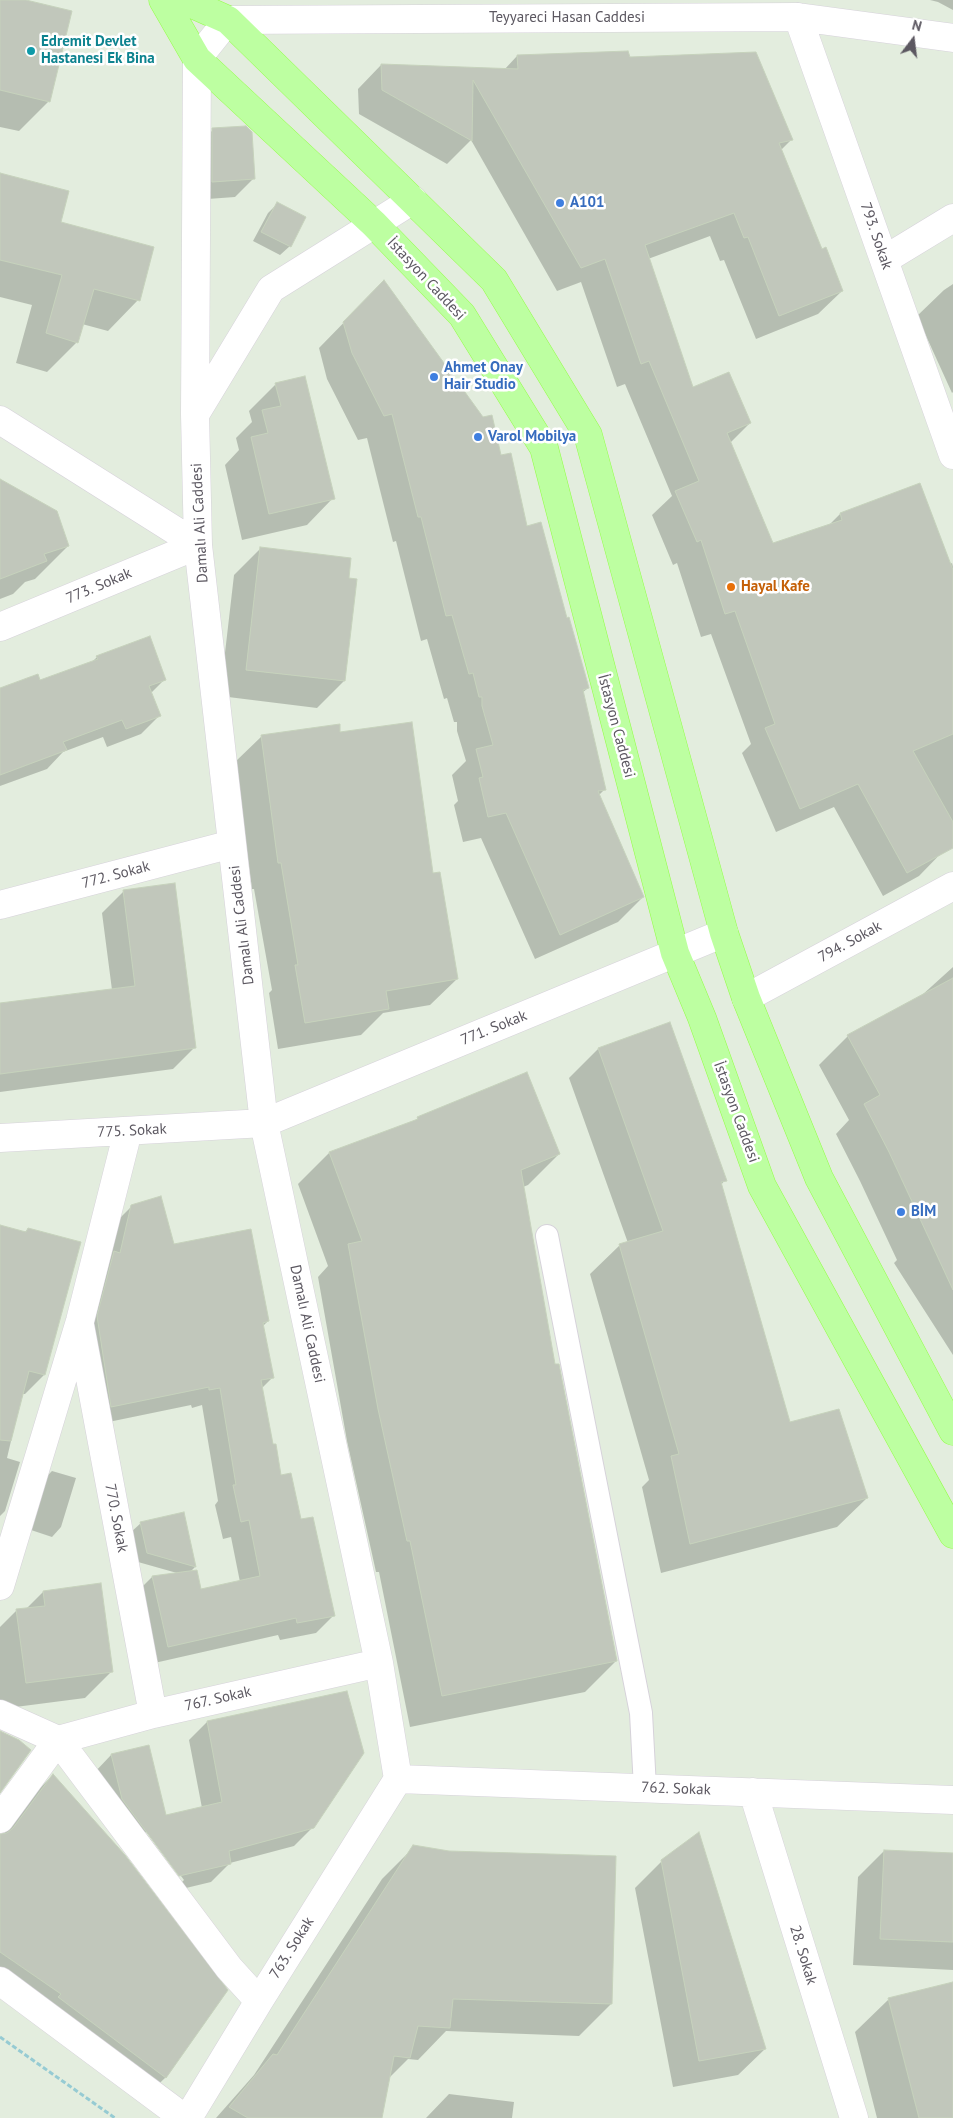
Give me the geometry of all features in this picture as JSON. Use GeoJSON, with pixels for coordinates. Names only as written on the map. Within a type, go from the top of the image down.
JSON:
{"type":"FeatureCollection","features":[{"type":"Feature","properties":{"kind":"main road","name":"İstasyon Caddesi"},"geometry":{"type":"LineString","coordinates":[[163,0],[197,58],[374,224],[462,314],[544,448],[675,953],[702,1018],[762,1186],[953,1534]]}},
{"type":"Feature","properties":{"kind":"main road"},"geometry":{"type":"LineString","coordinates":[[183,0],[228,20],[494,280],[588,435],[724,933],[746,998],[819,1178],[953,1431]]}},
{"type":"Feature","properties":{"kind":"street","name":"Teyyareci Hasan Caddesi"},"geometry":{"type":"LineString","coordinates":[[228,20],[798,17],[953,38]]}},
{"type":"Feature","properties":{"kind":"street","name":"793. Sokak"},"geometry":{"type":"LineString","coordinates":[[798,17],[953,455]]}},
{"type":"Feature","properties":{"kind":"street"},"geometry":{"type":"LineString","coordinates":[[197,58],[228,20]]}},
{"type":"Feature","properties":{"kind":"street","name":"Damalı Ali Caddesi"},"geometry":{"type":"LineString","coordinates":[[197,58],[195,414],[198,544],[264,1123],[379,1663],[398,1779]]}},
{"type":"Feature","properties":{"kind":"street"},"geometry":{"type":"LineString","coordinates":[[195,414],[271,289],[413,200]]}},
{"type":"Feature","properties":{"kind":"street"},"geometry":{"type":"LineString","coordinates":[[884,260],[953,218]]}},
{"type":"Feature","properties":{"kind":"street"},"geometry":{"type":"LineString","coordinates":[[0,420],[198,544]]}},
{"type":"Feature","properties":{"kind":"street","name":"773. Sokak"},"geometry":{"type":"LineString","coordinates":[[0,627],[198,544]]}},
{"type":"Feature","properties":{"kind":"street","name":"772. Sokak"},"geometry":{"type":"LineString","coordinates":[[0,905],[232,844]]}},
{"type":"Feature","properties":{"kind":"street","name":"794. Sokak"},"geometry":{"type":"LineString","coordinates":[[746,998],[953,886]]}},
{"type":"Feature","properties":{"kind":"street","name":"771. Sokak"},"geometry":{"type":"LineString","coordinates":[[264,1123],[724,933]]}},
{"type":"Feature","properties":{"kind":"street","name":"775. Sokak"},"geometry":{"type":"LineString","coordinates":[[0,1138],[264,1123]]}},
{"type":"Feature","properties":{"kind":"street","name":"770. Sokak"},"geometry":{"type":"LineString","coordinates":[[0,1586],[80,1321],[128,1131]]}},
{"type":"Feature","properties":{"kind":"street","name":"770. Sokak"},"geometry":{"type":"LineString","coordinates":[[80,1321],[153,1714]]}},
{"type":"Feature","properties":{"kind":"street","name":"767. Sokak"},"geometry":{"type":"LineString","coordinates":[[58,1740],[153,1714],[379,1663]]}},
{"type":"Feature","properties":{"kind":"street"},"geometry":{"type":"LineString","coordinates":[[0,1714],[58,1740],[229,1968],[259,2001]]}},
{"type":"Feature","properties":{"kind":"street"},"geometry":{"type":"LineString","coordinates":[[0,1819],[58,1740]]}},
{"type":"Feature","properties":{"kind":"street","name":"762. Sokak"},"geometry":{"type":"LineString","coordinates":[[398,1779],[953,1800]]}},
{"type":"Feature","properties":{"kind":"street","name":"763. Sokak"},"geometry":{"type":"LineString","coordinates":[[186,2118],[398,1779]]}},
{"type":"Feature","properties":{"kind":"street","name":"28. Sokak"},"geometry":{"type":"LineString","coordinates":[[753,1792],[854,2118]]}},
{"type":"Feature","properties":{"kind":"street"},"geometry":{"type":"LineString","coordinates":[[0,1981],[186,2118]]}},
{"type":"Feature","properties":{"kind":"lane"},"geometry":{"type":"LineString","coordinates":[[547,1236],[641,1713],[645,1788]]}},
{"type":"Feature","properties":{"kind":"path"},"geometry":{"type":"LineString","coordinates":[[0,2037],[115,2118]]}},
{"type":"Feature","properties":{"kind":"building","name":"Edremit Devlet Hastanesi Ek Bina"},"geometry":{"type":"Polygon","coordinates":[[[0,0],[26,0],[72,11],[50,102],[0,90],[0,0]]]}},
{"type":"Feature","properties":{"kind":"building"},"geometry":{"type":"Polygon","coordinates":[[[628,51],[630,57],[756,52],[793,140],[779,143],[822,249],[826,247],[843,291],[779,316],[748,237],[744,238],[734,213],[645,245],[693,387],[729,372],[751,423],[727,433],[773,543],[842,520],[840,513],[920,483],[953,570],[953,734],[913,751],[953,822],[953,848],[907,873],[858,784],[800,809],[765,728],[775,724],[735,611],[725,614],[701,540],[697,542],[675,491],[699,481],[649,361],[641,364],[605,259],[581,268],[473,80],[472,141],[382,90],[381,64],[518,69],[517,55],[628,51]]]}},
{"type":"Feature","properties":{"kind":"building"},"geometry":{"type":"Polygon","coordinates":[[[246,126],[252,132],[255,179],[212,182],[212,128],[246,126]]]}},
{"type":"Feature","properties":{"kind":"building"},"geometry":{"type":"Polygon","coordinates":[[[0,173],[69,191],[61,222],[154,247],[140,301],[94,289],[78,343],[46,333],[62,275],[0,260],[0,173]]]}},
{"type":"Feature","properties":{"kind":"building"},"geometry":{"type":"Polygon","coordinates":[[[277,202],[306,217],[291,247],[261,232],[277,202]]]}},
{"type":"Feature","properties":{"kind":"building"},"geometry":{"type":"Polygon","coordinates":[[[384,280],[483,417],[492,415],[501,455],[511,453],[527,526],[541,522],[567,618],[569,617],[589,688],[583,690],[606,790],[598,791],[644,897],[560,935],[506,813],[488,817],[479,778],[483,777],[476,749],[493,745],[482,706],[482,697],[479,697],[473,673],[469,674],[452,615],[446,616],[392,414],[384,416],[352,353],[343,322],[384,280]]]}},
{"type":"Feature","properties":{"kind":"building"},"geometry":{"type":"Polygon","coordinates":[[[305,376],[335,499],[269,514],[251,437],[268,433],[262,410],[281,406],[275,383],[305,376]]]}},
{"type":"Feature","properties":{"kind":"building"},"geometry":{"type":"Polygon","coordinates":[[[0,479],[57,511],[69,546],[44,554],[47,561],[0,579],[0,479]]]}},
{"type":"Feature","properties":{"kind":"building"},"geometry":{"type":"Polygon","coordinates":[[[260,547],[351,558],[349,578],[357,579],[345,681],[246,670],[260,547]]]}},
{"type":"Feature","properties":{"kind":"building"},"geometry":{"type":"Polygon","coordinates":[[[150,636],[166,680],[149,686],[161,716],[126,729],[122,720],[63,742],[67,750],[0,775],[0,688],[38,674],[40,680],[98,659],[96,656],[150,636]]]}},
{"type":"Feature","properties":{"kind":"building"},"geometry":{"type":"Polygon","coordinates":[[[412,722],[433,873],[440,872],[458,979],[386,991],[389,1009],[305,1023],[295,965],[298,965],[281,863],[278,863],[261,735],[340,724],[340,732],[412,722]]]}},
{"type":"Feature","properties":{"kind":"building"},"geometry":{"type":"Polygon","coordinates":[[[175,883],[196,1048],[0,1074],[0,1003],[135,986],[123,890],[175,883]]]}},
{"type":"Feature","properties":{"kind":"building"},"geometry":{"type":"Polygon","coordinates":[[[953,978],[953,1290],[889,1152],[864,1104],[880,1095],[847,1035],[953,978]]]}},
{"type":"Feature","properties":{"kind":"building"},"geometry":{"type":"Polygon","coordinates":[[[670,1022],[727,1181],[721,1182],[790,1422],[839,1409],[868,1498],[690,1544],[671,1456],[679,1454],[619,1244],[663,1231],[598,1048],[670,1022]]]}},
{"type":"Feature","properties":{"kind":"building"},"geometry":{"type":"Polygon","coordinates":[[[527,1072],[560,1154],[521,1170],[555,1364],[559,1364],[617,1661],[442,1696],[410,1541],[407,1541],[378,1409],[348,1244],[362,1241],[329,1152],[418,1119],[417,1117],[527,1072]]]}},
{"type":"Feature","properties":{"kind":"building"},"geometry":{"type":"Polygon","coordinates":[[[161,1196],[174,1244],[251,1229],[269,1321],[263,1323],[274,1378],[261,1380],[273,1444],[276,1444],[281,1475],[291,1473],[301,1519],[313,1517],[335,1616],[297,1623],[296,1618],[168,1647],[152,1576],[197,1570],[201,1589],[260,1576],[249,1520],[241,1522],[233,1485],[236,1485],[220,1388],[209,1390],[209,1387],[111,1407],[97,1316],[114,1251],[120,1253],[131,1205],[161,1196]]]}},
{"type":"Feature","properties":{"kind":"building"},"geometry":{"type":"Polygon","coordinates":[[[0,1225],[26,1232],[28,1228],[81,1242],[45,1375],[29,1371],[11,1441],[0,1440],[0,1225]]]}},
{"type":"Feature","properties":{"kind":"building"},"geometry":{"type":"Polygon","coordinates":[[[184,1512],[196,1567],[147,1553],[140,1522],[184,1512]]]}},
{"type":"Feature","properties":{"kind":"building"},"geometry":{"type":"Polygon","coordinates":[[[101,1583],[113,1672],[26,1683],[16,1609],[45,1606],[43,1591],[101,1583]]]}},
{"type":"Feature","properties":{"kind":"building"},"geometry":{"type":"Polygon","coordinates":[[[347,1691],[364,1753],[314,1828],[229,1851],[231,1864],[179,1876],[122,1799],[111,1754],[149,1745],[166,1815],[222,1802],[207,1721],[347,1691]]]}},
{"type":"Feature","properties":{"kind":"building"},"geometry":{"type":"Polygon","coordinates":[[[0,1731],[19,1740],[31,1750],[0,1793],[0,1731]]]}},
{"type":"Feature","properties":{"kind":"building"},"geometry":{"type":"Polygon","coordinates":[[[53,1774],[125,1855],[228,1990],[166,2078],[58,1997],[61,1994],[0,1952],[0,1834],[7,1833],[13,1828],[53,1774]]]}},
{"type":"Feature","properties":{"kind":"building"},"geometry":{"type":"Polygon","coordinates":[[[699,1832],[766,2049],[699,2061],[661,1860],[699,1832]]]}},
{"type":"Feature","properties":{"kind":"building"},"geometry":{"type":"Polygon","coordinates":[[[413,1845],[449,1851],[616,1856],[612,2004],[453,1999],[450,2028],[418,2026],[410,2058],[394,2056],[382,2118],[248,2118],[229,2107],[273,2054],[277,2055],[413,1845]]]}},
{"type":"Feature","properties":{"kind":"building"},"geometry":{"type":"Polygon","coordinates":[[[884,1850],[953,1853],[953,1942],[880,1939],[884,1850]]]}},
{"type":"Feature","properties":{"kind":"building"},"geometry":{"type":"Polygon","coordinates":[[[953,1982],[953,2118],[919,2118],[888,1998],[953,1982]]]}},
{"type":"Feature","properties":{"kind":"place","name":"Edremit Devlet Hastanesi Ek Bina"},"geometry":{"type":"Point","coordinates":[31,51]}},
{"type":"Feature","properties":{"kind":"place","name":"A101"},"geometry":{"type":"Point","coordinates":[560,203]}},
{"type":"Feature","properties":{"kind":"place","name":"Ahmet Onay Hair Studio"},"geometry":{"type":"Point","coordinates":[434,377]}},
{"type":"Feature","properties":{"kind":"place","name":"Varol Mobilya"},"geometry":{"type":"Point","coordinates":[478,437]}},
{"type":"Feature","properties":{"kind":"place","name":"Hayal Kafe"},"geometry":{"type":"Point","coordinates":[731,587]}},
{"type":"Feature","properties":{"kind":"place","name":"BİM"},"geometry":{"type":"Point","coordinates":[901,1212]}}]}
